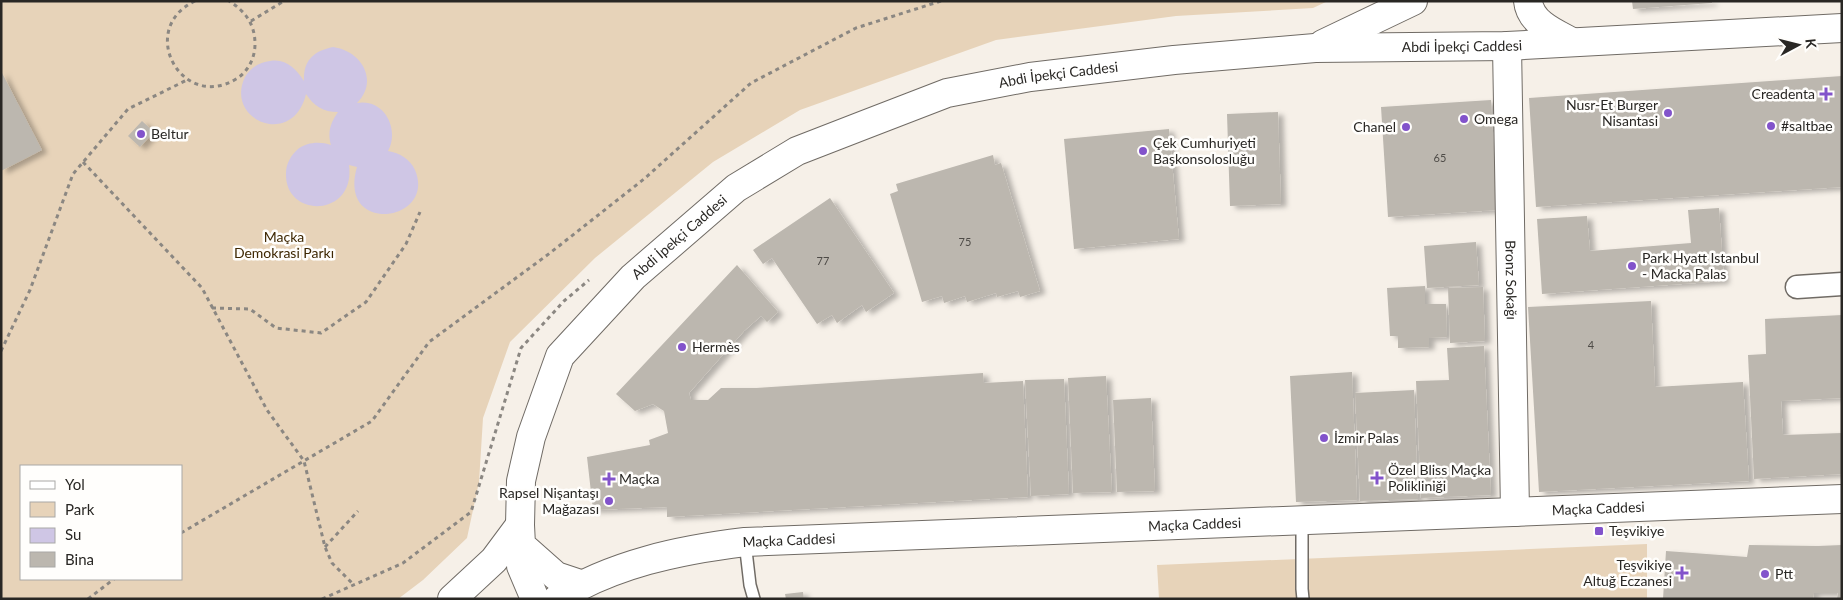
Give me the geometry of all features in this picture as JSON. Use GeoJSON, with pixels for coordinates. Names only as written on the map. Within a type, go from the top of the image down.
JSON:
{"type":"FeatureCollection","features":[{"type":"Feature","properties":{"kind":"street"},"geometry":{"type":"LineString","coordinates":[[1315,48],[1413,1]]}},
{"type":"Feature","properties":{"kind":"street"},"geometry":{"type":"LineString","coordinates":[[1528,1],[1529,8],[1541,25],[1572,42]]}},
{"type":"Feature","properties":{"kind":"street","name":"Abdi İpekçi Caddesi"},"geometry":{"type":"LineString","coordinates":[[535,599],[521,566],[521,481],[531,437],[560,356],[633,278],[703,215],[736,188],[797,151],[947,93],[1030,77],[1174,60],[1315,48],[1507,46],[1842,28]]}},
{"type":"Feature","properties":{"kind":"street","name":"Bronz Sokağı"},"geometry":{"type":"LineString","coordinates":[[1507,46],[1515,512]]}},
{"type":"Feature","properties":{"kind":"street"},"geometry":{"type":"LineString","coordinates":[[1797,287],[1842,284]]}},
{"type":"Feature","properties":{"kind":"street","name":"Maçka Caddesi"},"geometry":{"type":"LineString","coordinates":[[557,599],[580,584],[623,568],[667,555],[745,542],[1842,499]]}},
{"type":"Feature","properties":{"kind":"street"},"geometry":{"type":"LineString","coordinates":[[452,599],[520,535],[556,576],[580,584]]}},
{"type":"Feature","properties":{"kind":"lane"},"geometry":{"type":"LineString","coordinates":[[1302,520],[1302,589],[1304,599]]}},
{"type":"Feature","properties":{"kind":"lane"},"geometry":{"type":"LineString","coordinates":[[745,542],[750,585],[754,599]]}},
{"type":"Feature","properties":{"kind":"path"},"geometry":{"type":"LineString","coordinates":[[195,1],[185,6],[176,16],[169,29],[167,43],[169,57],[176,70],[187,80],[200,86],[215,87],[229,83],[241,76],[250,64],[255,50],[255,35],[250,21],[241,9],[229,1]]}},
{"type":"Feature","properties":{"kind":"path"},"geometry":{"type":"LineString","coordinates":[[250,21],[284,1]]}},
{"type":"Feature","properties":{"kind":"path"},"geometry":{"type":"LineString","coordinates":[[182,532],[372,421],[429,342],[550,252],[644,178],[751,83],[856,28],[941,1]]}},
{"type":"Feature","properties":{"kind":"path"},"geometry":{"type":"LineString","coordinates":[[1,351],[30,290],[73,174],[128,109],[187,80]]}},
{"type":"Feature","properties":{"kind":"path"},"geometry":{"type":"LineString","coordinates":[[83,162],[202,288],[267,410],[304,461],[326,547],[332,563],[354,585]]}},
{"type":"Feature","properties":{"kind":"path"},"geometry":{"type":"LineString","coordinates":[[212,308],[250,309],[276,328],[321,333],[366,302],[406,244],[420,212]]}},
{"type":"Feature","properties":{"kind":"path"},"geometry":{"type":"LineString","coordinates":[[326,547],[358,511]]}},
{"type":"Feature","properties":{"kind":"path"},"geometry":{"type":"LineString","coordinates":[[88,599],[113,580]]}},
{"type":"Feature","properties":{"kind":"green space","name":"Maçka Demokrasi Parkı"},"geometry":{"type":"Polygon","coordinates":[[[1,1],[1328,1],[1313,8],[1176,16],[996,40],[800,110],[713,162],[595,258],[510,342],[483,418],[479,482],[467,538],[423,580],[398,599],[1,599],[1,1]]]}},
{"type":"Feature","properties":{"kind":"green space"},"geometry":{"type":"Polygon","coordinates":[[[1647,544],[1647,599],[1159,599],[1157,565],[1647,544]]]}},
{"type":"Feature","properties":{"kind":"water"},"geometry":{"type":"Polygon","coordinates":[[[333,47],[352,54],[364,68],[367,86],[357,103],[375,105],[382,110],[391,125],[392,134],[388,151],[404,157],[415,170],[418,188],[412,201],[401,210],[387,214],[372,212],[361,204],[355,189],[357,167],[349,165],[348,182],[342,195],[332,203],[319,206],[307,205],[296,199],[288,188],[286,173],[289,160],[298,149],[305,145],[318,143],[331,145],[330,127],[338,112],[319,108],[306,94],[299,111],[288,121],[275,124],[263,122],[252,116],[244,106],[241,92],[245,77],[259,64],[281,61],[290,65],[304,81],[305,67],[311,58],[320,51],[333,47]]]}},
{"type":"Feature","properties":{"kind":"building"},"geometry":{"type":"Polygon","coordinates":[[[1632,1],[1712,1],[1712,3],[1633,9],[1632,1]]]}},
{"type":"Feature","properties":{"kind":"building"},"geometry":{"type":"Polygon","coordinates":[[[1,71],[42,150],[1,171],[1,71]]]}},
{"type":"Feature","properties":{"kind":"building"},"geometry":{"type":"Polygon","coordinates":[[[1842,76],[1842,187],[1536,207],[1529,98],[1842,76]]]}},
{"type":"Feature","properties":{"kind":"building"},"geometry":{"type":"Polygon","coordinates":[[[1491,100],[1498,210],[1388,217],[1381,107],[1491,100]]]}},
{"type":"Feature","properties":{"kind":"building"},"geometry":{"type":"Polygon","coordinates":[[[1278,112],[1281,204],[1230,206],[1227,114],[1278,112]]]}},
{"type":"Feature","properties":{"kind":"building","name":"Beltur"},"geometry":{"type":"Polygon","coordinates":[[[142,121],[154,132],[140,147],[128,136],[142,121]]]}},
{"type":"Feature","properties":{"kind":"building"},"geometry":{"type":"Polygon","coordinates":[[[1169,129],[1179,239],[1074,249],[1064,139],[1169,129]]]}},
{"type":"Feature","properties":{"kind":"building"},"geometry":{"type":"Polygon","coordinates":[[[993,155],[995,165],[1001,163],[1040,291],[1020,297],[1018,291],[997,297],[996,293],[967,302],[965,296],[944,303],[942,296],[922,302],[890,194],[898,191],[896,184],[993,155]]]}},
{"type":"Feature","properties":{"kind":"building"},"geometry":{"type":"Polygon","coordinates":[[[830,198],[894,293],[866,312],[862,305],[837,323],[832,315],[817,324],[772,258],[763,264],[753,250],[830,198]]]}},
{"type":"Feature","properties":{"kind":"building","name":"Park Hyatt Istanbul - Macka Palas"},"geometry":{"type":"Polygon","coordinates":[[[1719,208],[1724,281],[1542,294],[1537,219],[1587,216],[1590,251],[1691,243],[1688,210],[1719,208]]]}},
{"type":"Feature","properties":{"kind":"building"},"geometry":{"type":"Polygon","coordinates":[[[1476,242],[1479,285],[1427,288],[1424,246],[1476,242]]]}},
{"type":"Feature","properties":{"kind":"building"},"geometry":{"type":"Polygon","coordinates":[[[737,265],[778,312],[767,322],[761,316],[744,331],[689,393],[691,400],[708,400],[721,388],[756,388],[983,373],[984,383],[1023,381],[1028,497],[667,517],[667,507],[593,510],[587,457],[650,445],[649,440],[668,433],[664,411],[653,404],[635,411],[616,394],[737,265]]]}},
{"type":"Feature","properties":{"kind":"building"},"geometry":{"type":"Polygon","coordinates":[[[1425,286],[1425,304],[1446,304],[1447,337],[1429,338],[1429,347],[1398,348],[1398,336],[1390,336],[1387,288],[1425,286]]]}},
{"type":"Feature","properties":{"kind":"building"},"geometry":{"type":"Polygon","coordinates":[[[1483,287],[1485,341],[1450,343],[1448,288],[1483,287]]]}},
{"type":"Feature","properties":{"kind":"building"},"geometry":{"type":"Polygon","coordinates":[[[1651,301],[1655,387],[1743,382],[1749,481],[1539,492],[1528,307],[1651,301]]]}},
{"type":"Feature","properties":{"kind":"building"},"geometry":{"type":"Polygon","coordinates":[[[1842,315],[1842,398],[1781,401],[1783,435],[1842,433],[1842,474],[1754,479],[1748,355],[1766,354],[1765,319],[1842,315]]]}},
{"type":"Feature","properties":{"kind":"building"},"geometry":{"type":"Polygon","coordinates":[[[1484,346],[1491,495],[1421,498],[1416,381],[1449,380],[1447,348],[1484,346]]]}},
{"type":"Feature","properties":{"kind":"building","name":"İzmir Palas"},"geometry":{"type":"Polygon","coordinates":[[[1352,372],[1357,500],[1296,502],[1290,376],[1352,372]]]}},
{"type":"Feature","properties":{"kind":"building"},"geometry":{"type":"Polygon","coordinates":[[[1106,376],[1112,492],[1073,493],[1068,378],[1106,376]]]}},
{"type":"Feature","properties":{"kind":"building"},"geometry":{"type":"Polygon","coordinates":[[[1064,379],[1069,494],[1031,496],[1025,380],[1064,379]]]}},
{"type":"Feature","properties":{"kind":"building"},"geometry":{"type":"Polygon","coordinates":[[[1414,390],[1418,499],[1360,501],[1355,393],[1414,390]]]}},
{"type":"Feature","properties":{"kind":"building"},"geometry":{"type":"Polygon","coordinates":[[[1151,398],[1155,491],[1117,492],[1113,400],[1151,398]]]}},
{"type":"Feature","properties":{"kind":"building"},"geometry":{"type":"Polygon","coordinates":[[[1749,545],[1842,545],[1842,599],[1837,599],[1838,593],[1814,593],[1813,599],[1663,599],[1666,551],[1747,557],[1749,545]]]}},
{"type":"Feature","properties":{"kind":"building"},"geometry":{"type":"Polygon","coordinates":[[[803,592],[804,599],[786,599],[785,594],[803,592]]]}},
{"type":"Feature","properties":{"kind":"place","name":"Creadenta"},"geometry":{"type":"Point","coordinates":[1826,94]}},
{"type":"Feature","properties":{"kind":"place","name":"Nusr-Et Burger Nisantasi"},"geometry":{"type":"Point","coordinates":[1668,113]}},
{"type":"Feature","properties":{"kind":"place","name":"Omega"},"geometry":{"type":"Point","coordinates":[1464,119]}},
{"type":"Feature","properties":{"kind":"place","name":"#saltbae"},"geometry":{"type":"Point","coordinates":[1771,126]}},
{"type":"Feature","properties":{"kind":"place","name":"Chanel"},"geometry":{"type":"Point","coordinates":[1406,127]}},
{"type":"Feature","properties":{"kind":"place","name":"Beltur"},"geometry":{"type":"Point","coordinates":[141,134]}},
{"type":"Feature","properties":{"kind":"place","name":"Çek Cumhuriyeti Başkonsolosluğu"},"geometry":{"type":"Point","coordinates":[1143,151]}},
{"type":"Feature","properties":{"kind":"place","name":"Park Hyatt Istanbul - Macka Palas"},"geometry":{"type":"Point","coordinates":[1632,266]}},
{"type":"Feature","properties":{"kind":"place","name":"Hermès"},"geometry":{"type":"Point","coordinates":[682,347]}},
{"type":"Feature","properties":{"kind":"place","name":"İzmir Palas"},"geometry":{"type":"Point","coordinates":[1324,438]}},
{"type":"Feature","properties":{"kind":"place","name":"Özel Bliss Maçka Polikliniği"},"geometry":{"type":"Point","coordinates":[1377,478]}},
{"type":"Feature","properties":{"kind":"place","name":"Maçka"},"geometry":{"type":"Point","coordinates":[609,479]}},
{"type":"Feature","properties":{"kind":"place","name":"Rapsel Nişantaşı Mağazası"},"geometry":{"type":"Point","coordinates":[609,501]}},
{"type":"Feature","properties":{"kind":"place","name":"Teşvikiye"},"geometry":{"type":"Point","coordinates":[1599,531]}},
{"type":"Feature","properties":{"kind":"place","name":"Teşvikiye Altuğ Eczanesi"},"geometry":{"type":"Point","coordinates":[1682,573]}},
{"type":"Feature","properties":{"kind":"place","name":"Ptt"},"geometry":{"type":"Point","coordinates":[1765,574]}}]}
